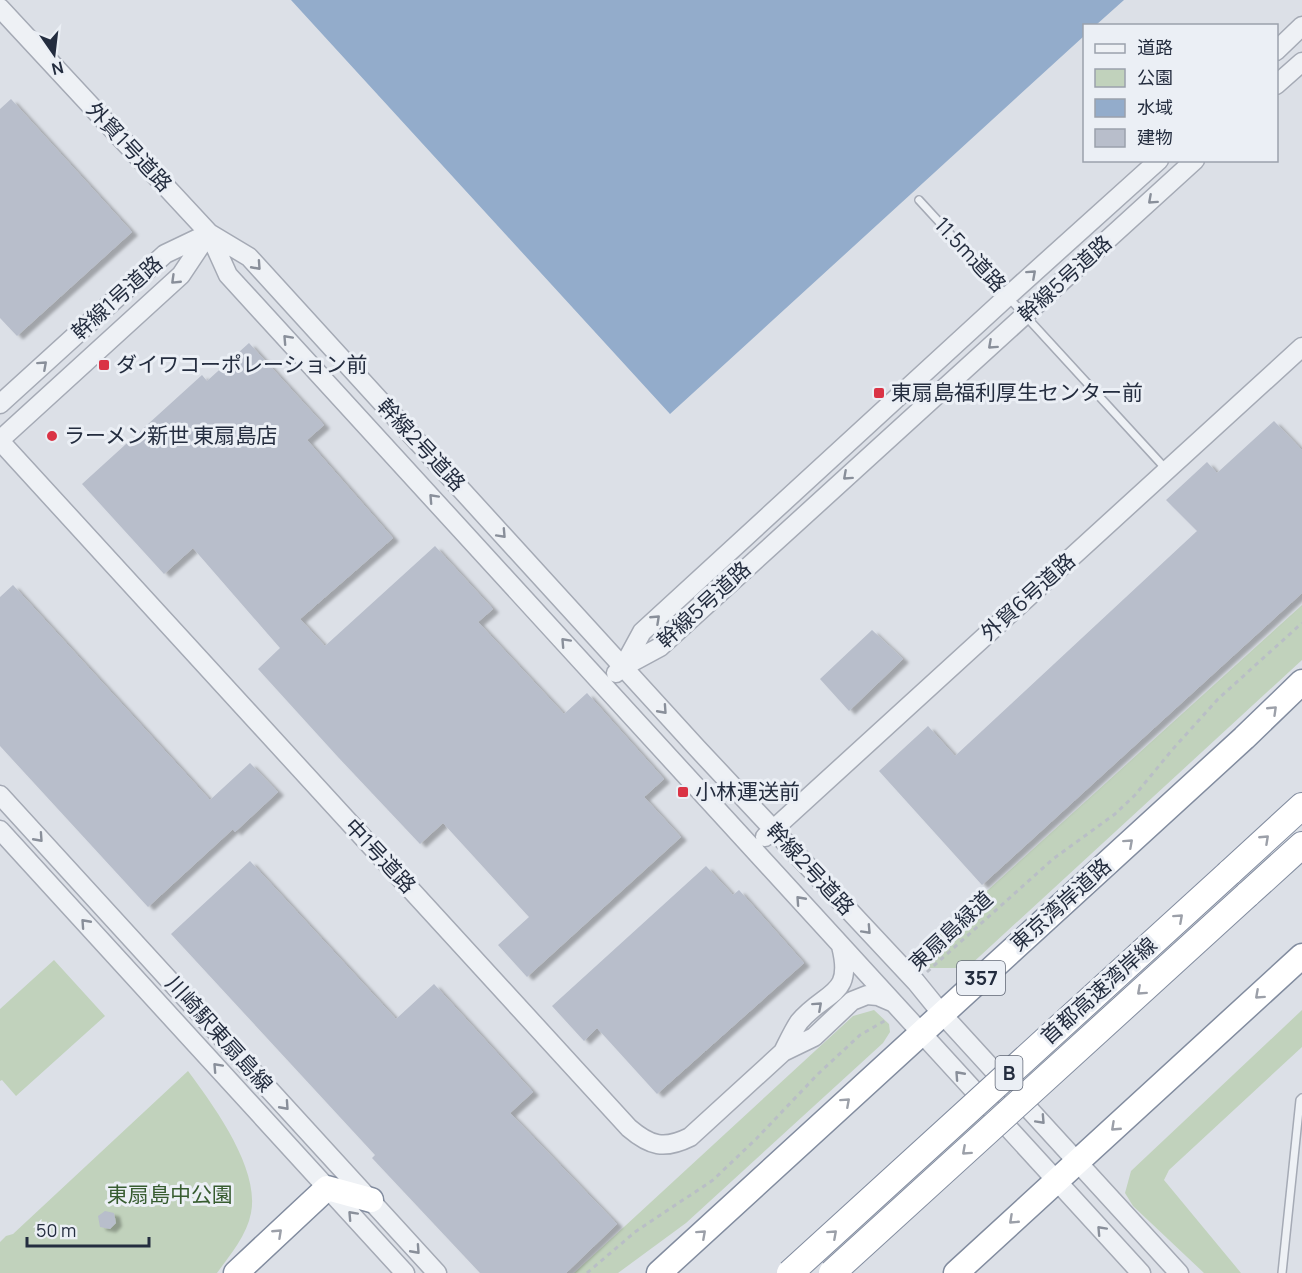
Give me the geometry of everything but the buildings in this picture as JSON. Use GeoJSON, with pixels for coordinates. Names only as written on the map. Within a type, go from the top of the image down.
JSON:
{"type":"FeatureCollection","features":[{"type":"Feature","properties":{"kind":"highway","name":"東京湾岸道路"},"geometry":{"type":"LineString","coordinates":[[659,1273],[1302,682]]}},
{"type":"Feature","properties":{"kind":"highway","name":"首都高速湾岸線"},"geometry":{"type":"LineString","coordinates":[[790,1273],[1302,806]]}},
{"type":"Feature","properties":{"kind":"highway","name":"首都高速湾岸線"},"geometry":{"type":"LineString","coordinates":[[832,1273],[1302,845]]}},
{"type":"Feature","properties":{"kind":"highway"},"geometry":{"type":"LineString","coordinates":[[956,1273],[1302,956]]}},
{"type":"Feature","properties":{"kind":"highway"},"geometry":{"type":"LineString","coordinates":[[236,1273],[327,1188],[371,1200]]}},
{"type":"Feature","properties":{"kind":"street","name":"外貿1号道路"},"geometry":{"type":"LineString","coordinates":[[0,8],[209,233]]}},
{"type":"Feature","properties":{"kind":"street"},"geometry":{"type":"LineString","coordinates":[[1278,49],[1302,26]]}},
{"type":"Feature","properties":{"kind":"street"},"geometry":{"type":"LineString","coordinates":[[1278,83],[1302,62]]}},
{"type":"Feature","properties":{"kind":"street","name":"幹線5号道路"},"geometry":{"type":"LineString","coordinates":[[623,667],[642,632],[1157,162]]}},
{"type":"Feature","properties":{"kind":"street","name":"幹線5号道路"},"geometry":{"type":"LineString","coordinates":[[623,667],[660,647],[1193,162]]}},
{"type":"Feature","properties":{"kind":"street","name":"幹線1号道路"},"geometry":{"type":"LineString","coordinates":[[0,404],[165,254],[209,233]]}},
{"type":"Feature","properties":{"kind":"street","name":"幹線1号道路"},"geometry":{"type":"LineString","coordinates":[[0,441],[181,275],[209,233]]}},
{"type":"Feature","properties":{"kind":"street","name":"幹線2号道路"},"geometry":{"type":"LineString","coordinates":[[209,233],[249,257],[623,667],[916,982],[942,1014],[1179,1273]]}},
{"type":"Feature","properties":{"kind":"street","name":"幹線2号道路"},"geometry":{"type":"LineString","coordinates":[[209,233],[228,274],[1141,1273]]}},
{"type":"Feature","properties":{"kind":"street","name":"外貿6号道路"},"geometry":{"type":"LineString","coordinates":[[753,848],[1302,346]]}},
{"type":"Feature","properties":{"kind":"street","name":"中1号道路"},"geometry":{"type":"LineString","coordinates":[[0,441],[629,1128],[641,1138],[659,1145],[669,1145],[690,1137],[783,1052],[814,1037],[852,1001],[867,995],[878,996],[897,1007]]}},
{"type":"Feature","properties":{"kind":"street"},"geometry":{"type":"LineString","coordinates":[[604,685],[623,667]]}},
{"type":"Feature","properties":{"kind":"street","name":"川崎駅東扇島線"},"geometry":{"type":"LineString","coordinates":[[0,795],[437,1273]]}},
{"type":"Feature","properties":{"kind":"street","name":"川崎駅東扇島線"},"geometry":{"type":"LineString","coordinates":[[0,830],[405,1273]]}},
{"type":"Feature","properties":{"kind":"street","name":"中1号道路"},"geometry":{"type":"LineString","coordinates":[[783,1052],[799,1023],[843,982],[846,967],[840,945]]}},
{"type":"Feature","properties":{"kind":"lane","name":"11.5m道路"},"geometry":{"type":"LineString","coordinates":[[920,200],[1167,470]]}},
{"type":"Feature","properties":{"kind":"lane"},"geometry":{"type":"LineString","coordinates":[[1282,1273],[1302,1098]]}},
{"type":"Feature","properties":{"kind":"path","name":"東扇島緑道"},"geometry":{"type":"LineString","coordinates":[[916,982],[1053,860],[1115,814],[1135,795],[1218,699],[1302,622]]}},
{"type":"Feature","properties":{"kind":"path"},"geometry":{"type":"LineString","coordinates":[[587,1273],[635,1233],[713,1180],[818,1074],[860,1035],[897,1007]]}},
{"type":"Feature","properties":{"kind":"green space"},"geometry":{"type":"Polygon","coordinates":[[[1302,605],[1302,660],[967,968],[921,968],[913,958],[1302,605]]]}},
{"type":"Feature","properties":{"kind":"green space"},"geometry":{"type":"Polygon","coordinates":[[[54,960],[105,1016],[16,1096],[2,1080],[0,1081],[0,1009],[54,960]]]}},
{"type":"Feature","properties":{"kind":"green space"},"geometry":{"type":"Polygon","coordinates":[[[874,1010],[889,1024],[890,1032],[883,1043],[686,1223],[618,1273],[574,1273],[853,1016],[874,1010]]]}},
{"type":"Feature","properties":{"kind":"green space"},"geometry":{"type":"Polygon","coordinates":[[[1302,1010],[1302,1047],[1169,1170],[1164,1180],[1241,1273],[1204,1273],[1133,1206],[1125,1193],[1131,1171],[1302,1010]]]}},
{"type":"Feature","properties":{"kind":"green space","name":"東扇島中公園"},"geometry":{"type":"Polygon","coordinates":[[[188,1071],[210,1101],[242,1157],[252,1195],[251,1213],[246,1229],[217,1273],[0,1273],[0,1242],[6,1236],[13,1234],[188,1071]]]}},
{"type":"Feature","properties":{"kind":"water"},"geometry":{"type":"Polygon","coordinates":[[[291,0],[1124,0],[1097,24],[1083,24],[1083,37],[670,414],[291,0]]]}},
{"type":"Feature","properties":{"kind":"place","name":"ダイワコーポレーション前"},"geometry":{"type":"Point","coordinates":[104,365]}},
{"type":"Feature","properties":{"kind":"place","name":"東扇島福利厚生センター前"},"geometry":{"type":"Point","coordinates":[879,393]}},
{"type":"Feature","properties":{"kind":"place","name":"ラーメン新世 東扇島店"},"geometry":{"type":"Point","coordinates":[52,436]}},
{"type":"Feature","properties":{"kind":"place","name":"小林運送前"},"geometry":{"type":"Point","coordinates":[683,792]}}]}
